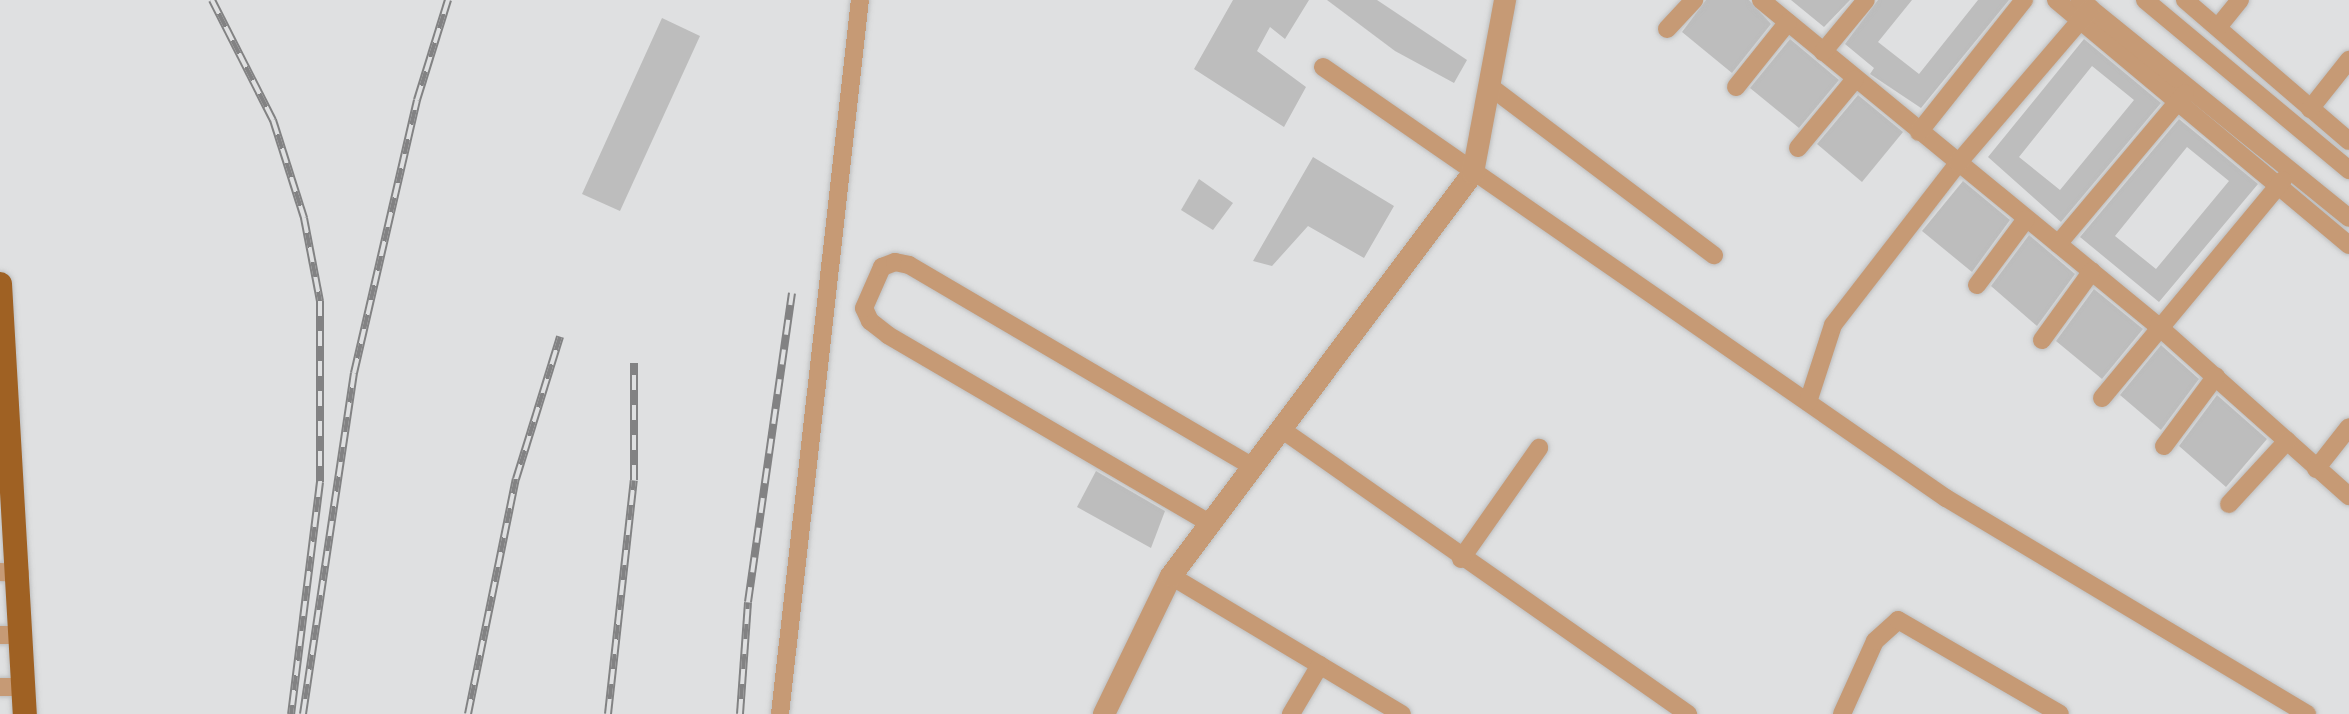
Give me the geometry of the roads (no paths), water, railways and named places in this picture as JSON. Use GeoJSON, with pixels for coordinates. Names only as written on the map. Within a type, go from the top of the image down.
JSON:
{"type":"FeatureCollection","features":[{"type":"Feature","properties":{"kind":"main road"},"geometry":{"type":"LineString","coordinates":[[0,284],[12,635],[11,687],[25,714]]}},
{"type":"Feature","properties":{"kind":"street"},"geometry":{"type":"LineString","coordinates":[[780,714],[860,0]]}},
{"type":"Feature","properties":{"kind":"street"},"geometry":{"type":"LineString","coordinates":[[1104,714],[1171,576],[1473,173],[1505,0]]}},
{"type":"Feature","properties":{"kind":"street"},"geometry":{"type":"LineString","coordinates":[[1667,29],[1694,0]]}},
{"type":"Feature","properties":{"kind":"street"},"geometry":{"type":"LineString","coordinates":[[1761,0],[2158,326],[2349,496]]}},
{"type":"Feature","properties":{"kind":"street"},"geometry":{"type":"LineString","coordinates":[[1823,52],[1866,0]]}},
{"type":"Feature","properties":{"kind":"street"},"geometry":{"type":"LineString","coordinates":[[1919,132],[2024,0]]}},
{"type":"Feature","properties":{"kind":"street"},"geometry":{"type":"LineString","coordinates":[[2056,0],[2084,10],[2184,94],[2278,188],[2349,245]]}},
{"type":"Feature","properties":{"kind":"street"},"geometry":{"type":"LineString","coordinates":[[2145,0],[2349,170]]}},
{"type":"Feature","properties":{"kind":"street"},"geometry":{"type":"LineString","coordinates":[[2185,0],[2349,141]]}},
{"type":"Feature","properties":{"kind":"street"},"geometry":{"type":"LineString","coordinates":[[2218,27],[2240,0]]}},
{"type":"Feature","properties":{"kind":"street"},"geometry":{"type":"LineString","coordinates":[[1808,402],[1833,325],[1958,163],[2084,10]]}},
{"type":"Feature","properties":{"kind":"street"},"geometry":{"type":"LineString","coordinates":[[1736,87],[1788,22]]}},
{"type":"Feature","properties":{"kind":"street"},"geometry":{"type":"LineString","coordinates":[[2310,109],[2349,60]]}},
{"type":"Feature","properties":{"kind":"street"},"geometry":{"type":"LineString","coordinates":[[1323,67],[1946,498],[2307,714]]}},
{"type":"Feature","properties":{"kind":"street"},"geometry":{"type":"LineString","coordinates":[[1798,148],[1855,79]]}},
{"type":"Feature","properties":{"kind":"street"},"geometry":{"type":"LineString","coordinates":[[1488,85],[1714,255]]}},
{"type":"Feature","properties":{"kind":"street"},"geometry":{"type":"LineString","coordinates":[[2184,94],[2292,169],[2349,218]]}},
{"type":"Feature","properties":{"kind":"street"},"geometry":{"type":"LineString","coordinates":[[2058,244],[2184,94]]}},
{"type":"Feature","properties":{"kind":"street"},"geometry":{"type":"LineString","coordinates":[[2102,398],[2158,326],[2292,169]]}},
{"type":"Feature","properties":{"kind":"street"},"geometry":{"type":"LineString","coordinates":[[1977,285],[2026,219]]}},
{"type":"Feature","properties":{"kind":"street"},"geometry":{"type":"LineString","coordinates":[[1211,524],[888,335],[870,321],[864,308],[882,267],[895,262],[909,265],[1253,467]]}},
{"type":"Feature","properties":{"kind":"street"},"geometry":{"type":"LineString","coordinates":[[2042,340],[2092,271]]}},
{"type":"Feature","properties":{"kind":"street"},"geometry":{"type":"LineString","coordinates":[[2164,446],[2216,376]]}},
{"type":"Feature","properties":{"kind":"street"},"geometry":{"type":"LineString","coordinates":[[2316,469],[2349,427]]}},
{"type":"Feature","properties":{"kind":"street"},"geometry":{"type":"LineString","coordinates":[[1281,429],[1461,559],[1688,714]]}},
{"type":"Feature","properties":{"kind":"street"},"geometry":{"type":"LineString","coordinates":[[2229,504],[2287,441]]}},
{"type":"Feature","properties":{"kind":"street"},"geometry":{"type":"LineString","coordinates":[[1461,559],[1539,448]]}},
{"type":"Feature","properties":{"kind":"street"},"geometry":{"type":"LineString","coordinates":[[1171,576],[1402,714]]}},
{"type":"Feature","properties":{"kind":"street"},"geometry":{"type":"LineString","coordinates":[[1842,714],[1875,641],[1898,620],[2060,714]]}},
{"type":"Feature","properties":{"kind":"street"},"geometry":{"type":"LineString","coordinates":[[1291,714],[1320,665]]}},
{"type":"Feature","properties":{"kind":"railway"},"geometry":{"type":"LineString","coordinates":[[212,0],[273,120],[304,218],[320,301],[320,482],[291,714]]}},
{"type":"Feature","properties":{"kind":"railway"},"geometry":{"type":"LineString","coordinates":[[303,714],[354,373],[417,100],[448,0]]}},
{"type":"Feature","properties":{"kind":"railway"},"geometry":{"type":"LineString","coordinates":[[740,714],[748,602],[792,293]]}},
{"type":"Feature","properties":{"kind":"railway"},"geometry":{"type":"LineString","coordinates":[[468,714],[516,479],[560,337]]}},
{"type":"Feature","properties":{"kind":"railway"},"geometry":{"type":"LineString","coordinates":[[608,714],[634,480],[634,363]]}}]}
